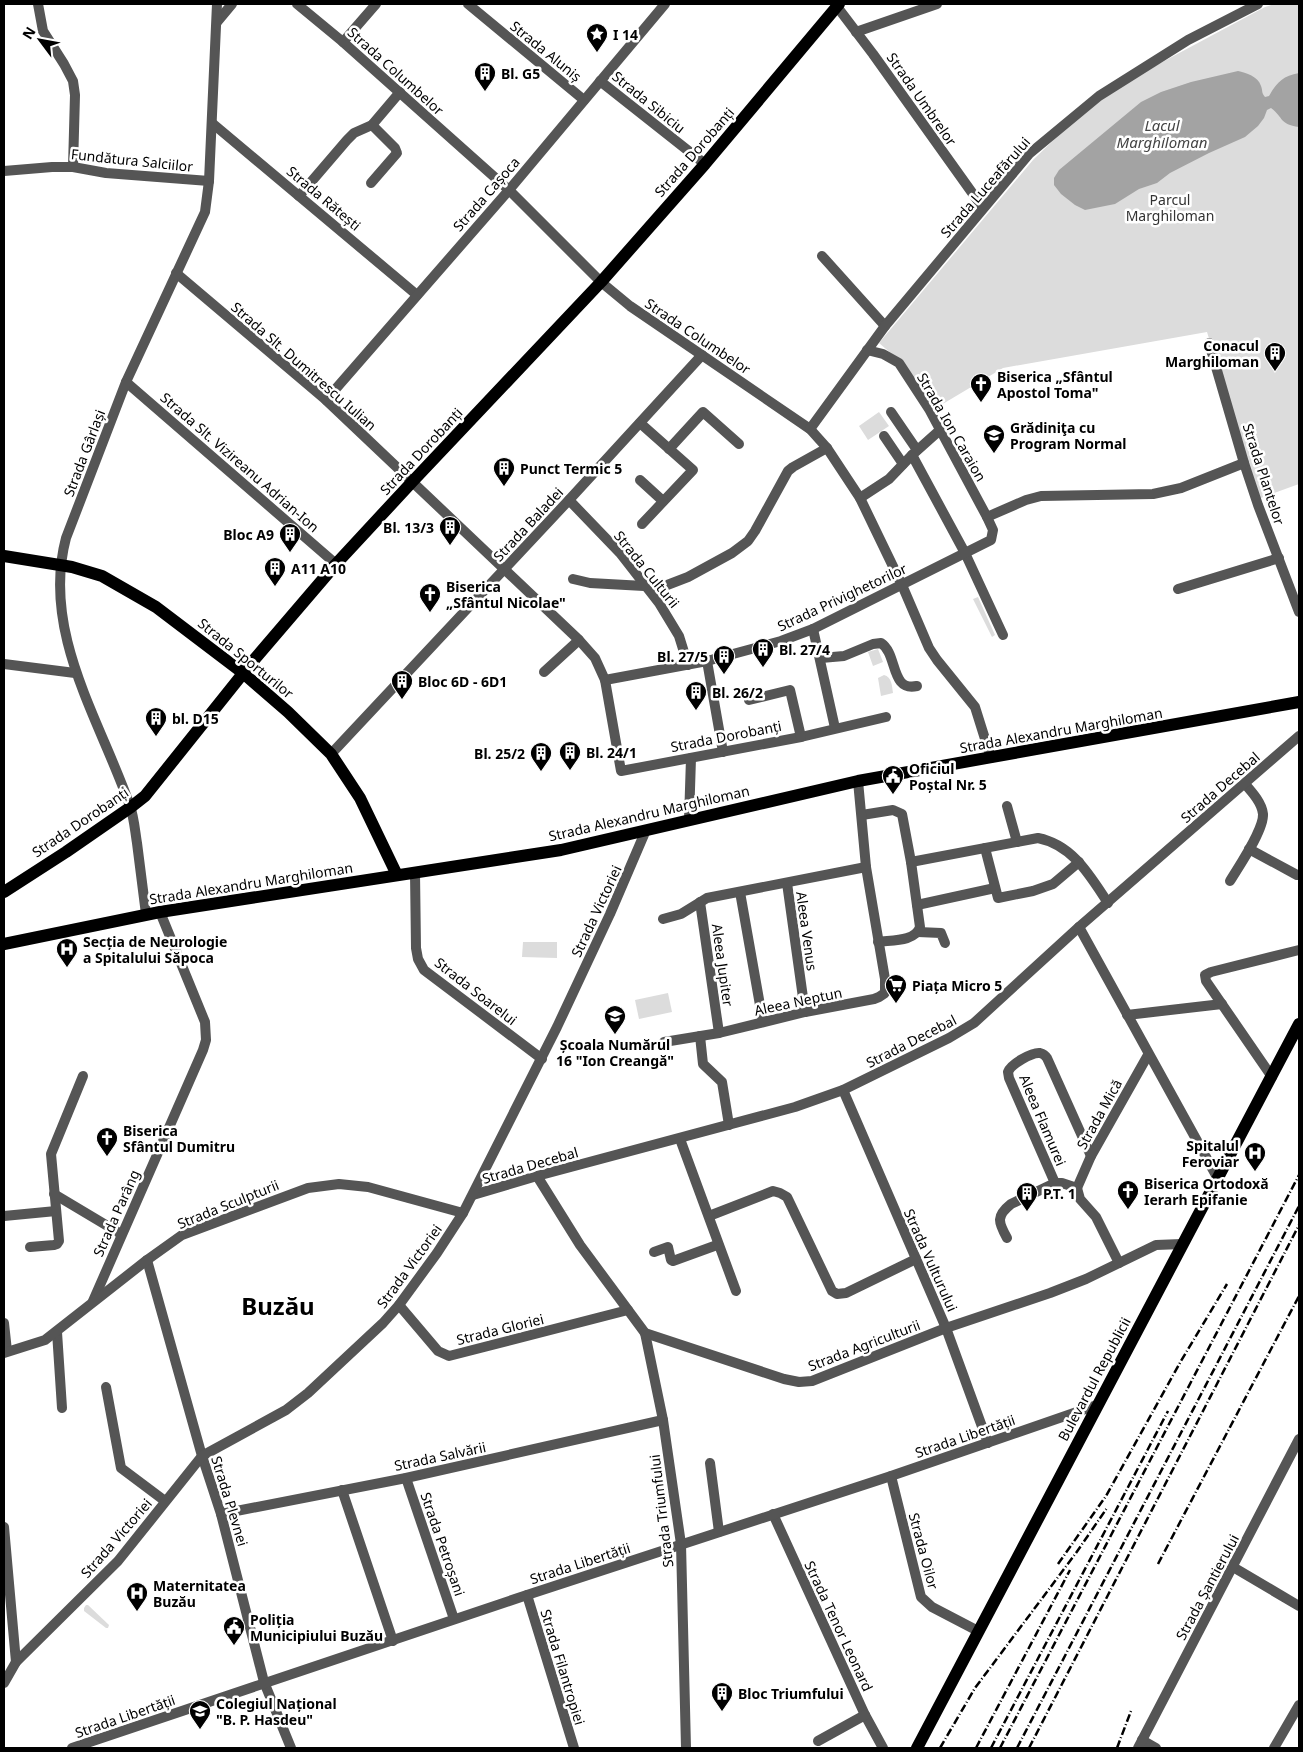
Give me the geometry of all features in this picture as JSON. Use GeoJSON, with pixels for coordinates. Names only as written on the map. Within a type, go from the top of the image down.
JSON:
{"type":"FeatureCollection","features":[{"type":"Feature","properties":{"kind":"main road","name":"Strada Dorobanți"},"geometry":{"type":"LineString","coordinates":[[4,892],[131,807],[150,790],[243,673],[336,564],[601,282],[704,164],[837,4]]}},
{"type":"Feature","properties":{"kind":"main road","name":"Strada Sporturilor"},"geometry":{"type":"LineString","coordinates":[[4,556],[60,565],[102,576],[138,596],[189,631],[243,673],[288,712],[331,754],[360,798],[397,876]]}},
{"type":"Feature","properties":{"kind":"main road","name":"Strada Alexandru Marghiloman"},"geometry":{"type":"LineString","coordinates":[[4,944],[146,914],[561,850],[858,781],[1299,702]]}},
{"type":"Feature","properties":{"kind":"main road","name":"Bulevardul Republicii"},"geometry":{"type":"LineString","coordinates":[[917,1748],[1299,1024]]}},
{"type":"Feature","properties":{"kind":"street"},"geometry":{"type":"LineString","coordinates":[[38,4],[43,31],[73,81],[75,95],[73,167]]}},
{"type":"Feature","properties":{"kind":"street","name":"Strada Gârlași"},"geometry":{"type":"LineString","coordinates":[[146,914],[131,807],[75,673],[62,617],[60,565],[66,538],[126,382],[204,212],[209,182],[217,4]]}},
{"type":"Feature","properties":{"kind":"street"},"geometry":{"type":"LineString","coordinates":[[217,22],[232,4]]}},
{"type":"Feature","properties":{"kind":"street","name":"Strada Columbelor"},"geometry":{"type":"LineString","coordinates":[[298,4],[509,190],[601,282],[630,306],[810,429],[827,448],[860,498],[902,585],[929,648],[976,707],[990,758]]}},
{"type":"Feature","properties":{"kind":"street"},"geometry":{"type":"LineString","coordinates":[[343,42],[376,4]]}},
{"type":"Feature","properties":{"kind":"street","name":"Strada Aluniș"},"geometry":{"type":"LineString","coordinates":[[468,4],[584,100]]}},
{"type":"Feature","properties":{"kind":"street","name":"Strada Umbrelor"},"geometry":{"type":"LineString","coordinates":[[837,4],[983,208]]}},
{"type":"Feature","properties":{"kind":"street"},"geometry":{"type":"LineString","coordinates":[[856,32],[937,4]]}},
{"type":"Feature","properties":{"kind":"street","name":"Strada Luceafărului"},"geometry":{"type":"LineString","coordinates":[[810,429],[885,326],[1028,154],[1099,96],[1188,40],[1258,4]]}},
{"type":"Feature","properties":{"kind":"street","name":"Strada Cașoca"},"geometry":{"type":"LineString","coordinates":[[326,400],[509,190],[600,81],[659,6]]}},
{"type":"Feature","properties":{"kind":"street","name":"Strada Sibiciu"},"geometry":{"type":"LineString","coordinates":[[600,81],[704,164]]}},
{"type":"Feature","properties":{"kind":"street"},"geometry":{"type":"LineString","coordinates":[[299,196],[347,140],[354,133],[372,125],[400,92]]}},
{"type":"Feature","properties":{"kind":"street","name":"Strada Rătești"},"geometry":{"type":"LineString","coordinates":[[212,123],[417,295]]}},
{"type":"Feature","properties":{"kind":"street"},"geometry":{"type":"LineString","coordinates":[[371,183],[397,153],[396,148],[372,125]]}},
{"type":"Feature","properties":{"kind":"street","name":"Fundătura Salciilor"},"geometry":{"type":"LineString","coordinates":[[4,171],[73,167],[106,173],[209,182]]}},
{"type":"Feature","properties":{"kind":"street"},"geometry":{"type":"LineString","coordinates":[[822,256],[885,326]]}},
{"type":"Feature","properties":{"kind":"street","name":"Strada Slt. Dumitrescu Iulian"},"geometry":{"type":"LineString","coordinates":[[176,273],[326,400],[596,658],[605,680],[621,771]]}},
{"type":"Feature","properties":{"kind":"street","name":"Strada Plantelor"},"geometry":{"type":"LineString","coordinates":[[1209,343],[1258,505],[1299,612]]}},
{"type":"Feature","properties":{"kind":"street","name":"Strada Ion Caraion"},"geometry":{"type":"LineString","coordinates":[[867,350],[883,354],[899,364],[929,409],[988,517],[993,530],[993,537]]}},
{"type":"Feature","properties":{"kind":"street","name":"Strada Baladei"},"geometry":{"type":"LineString","coordinates":[[331,754],[702,355]]}},
{"type":"Feature","properties":{"kind":"street","name":"Strada Slt. Vizireanu Adrian-Ion"},"geometry":{"type":"LineString","coordinates":[[126,382],[336,564]]}},
{"type":"Feature","properties":{"kind":"street"},"geometry":{"type":"LineString","coordinates":[[669,449],[703,412],[739,444]]}},
{"type":"Feature","properties":{"kind":"street"},"geometry":{"type":"LineString","coordinates":[[891,412],[914,452],[1003,635]]}},
{"type":"Feature","properties":{"kind":"street"},"geometry":{"type":"LineString","coordinates":[[640,423],[693,470],[642,524]]}},
{"type":"Feature","properties":{"kind":"street"},"geometry":{"type":"LineString","coordinates":[[860,498],[889,479],[914,452],[940,430]]}},
{"type":"Feature","properties":{"kind":"street"},"geometry":{"type":"LineString","coordinates":[[884,436],[903,464]]}},
{"type":"Feature","properties":{"kind":"street"},"geometry":{"type":"LineString","coordinates":[[573,579],[590,583],[662,587],[688,577],[740,548],[748,541],[788,471],[827,448]]}},
{"type":"Feature","properties":{"kind":"street"},"geometry":{"type":"LineString","coordinates":[[988,517],[1026,500],[1041,496],[1154,494],[1181,488],[1244,463]]}},
{"type":"Feature","properties":{"kind":"street"},"geometry":{"type":"LineString","coordinates":[[640,480],[663,502]]}},
{"type":"Feature","properties":{"kind":"street","name":"Strada Culturii"},"geometry":{"type":"LineString","coordinates":[[569,500],[620,553],[668,617],[679,636],[688,665]]}},
{"type":"Feature","properties":{"kind":"street","name":"Strada Privighetorilor"},"geometry":{"type":"LineString","coordinates":[[605,680],[707,661],[781,641],[813,629],[989,542],[993,537]]}},
{"type":"Feature","properties":{"kind":"street"},"geometry":{"type":"LineString","coordinates":[[1178,589],[1279,558]]}},
{"type":"Feature","properties":{"kind":"street"},"geometry":{"type":"LineString","coordinates":[[813,629],[821,658],[835,728]]}},
{"type":"Feature","properties":{"kind":"street"},"geometry":{"type":"LineString","coordinates":[[544,672],[579,640]]}},
{"type":"Feature","properties":{"kind":"street"},"geometry":{"type":"LineString","coordinates":[[821,658],[844,656],[873,644],[881,643],[888,650],[902,684],[908,688],[917,686]]}},
{"type":"Feature","properties":{"kind":"street"},"geometry":{"type":"LineString","coordinates":[[707,661],[722,752]]}},
{"type":"Feature","properties":{"kind":"street"},"geometry":{"type":"LineString","coordinates":[[4,664],[75,673]]}},
{"type":"Feature","properties":{"kind":"street"},"geometry":{"type":"LineString","coordinates":[[749,700],[790,690],[801,737]]}},
{"type":"Feature","properties":{"kind":"street","name":"Strada Dorobanți"},"geometry":{"type":"LineString","coordinates":[[621,771],[801,737],[886,717]]}},
{"type":"Feature","properties":{"kind":"street","name":"Strada Decebal"},"geometry":{"type":"LineString","coordinates":[[472,1195],[795,1107],[843,1090],[963,1030],[1299,736]]}},
{"type":"Feature","properties":{"kind":"street"},"geometry":{"type":"LineString","coordinates":[[689,820],[691,758]]}},
{"type":"Feature","properties":{"kind":"street","name":"Aleea Neptun"},"geometry":{"type":"LineString","coordinates":[[664,1042],[719,1033],[805,1012],[874,999],[885,993],[885,979],[866,867],[858,781]]}},
{"type":"Feature","properties":{"kind":"street"},"geometry":{"type":"LineString","coordinates":[[1230,881],[1250,849],[1262,821],[1263,814],[1258,802],[1246,784]]}},
{"type":"Feature","properties":{"kind":"street"},"geometry":{"type":"LineString","coordinates":[[1007,806],[1017,842]]}},
{"type":"Feature","properties":{"kind":"street"},"geometry":{"type":"LineString","coordinates":[[862,815],[893,810],[902,814],[920,927],[918,932],[909,938],[878,942]]}},
{"type":"Feature","properties":{"kind":"street","name":"Strada Victoriei"},"geometry":{"type":"LineString","coordinates":[[4,1683],[16,1662],[118,1561],[202,1456],[293,1404],[308,1393],[383,1324],[399,1306],[463,1214],[542,1058],[606,923],[646,830]]}},
{"type":"Feature","properties":{"kind":"street"},"geometry":{"type":"LineString","coordinates":[[911,862],[1038,838],[1048,840],[1068,851],[1079,862],[1108,903]]}},
{"type":"Feature","properties":{"kind":"street"},"geometry":{"type":"LineString","coordinates":[[986,848],[998,898],[1032,891],[1053,884],[1079,862]]}},
{"type":"Feature","properties":{"kind":"street"},"geometry":{"type":"LineString","coordinates":[[1250,849],[1297,875]]}},
{"type":"Feature","properties":{"kind":"street"},"geometry":{"type":"LineString","coordinates":[[663,919],[681,914],[706,898],[866,867]]}},
{"type":"Feature","properties":{"kind":"street","name":"Strada Soarelui"},"geometry":{"type":"LineString","coordinates":[[415,873],[416,948],[418,960],[424,970],[542,1058]]}},
{"type":"Feature","properties":{"kind":"street","name":"Aleea Venus"},"geometry":{"type":"LineString","coordinates":[[787,883],[805,1012]]}},
{"type":"Feature","properties":{"kind":"street"},"geometry":{"type":"LineString","coordinates":[[917,905],[995,888]]}},
{"type":"Feature","properties":{"kind":"street"},"geometry":{"type":"LineString","coordinates":[[740,892],[763,1022]]}},
{"type":"Feature","properties":{"kind":"street","name":"Aleea Jupiter"},"geometry":{"type":"LineString","coordinates":[[700,902],[719,1033]]}},
{"type":"Feature","properties":{"kind":"street","name":"Strada Parâng"},"geometry":{"type":"LineString","coordinates":[[92,1302],[206,1040],[205,1022],[160,912]]}},
{"type":"Feature","properties":{"kind":"street"},"geometry":{"type":"LineString","coordinates":[[1079,927],[1217,1177]]}},
{"type":"Feature","properties":{"kind":"street"},"geometry":{"type":"LineString","coordinates":[[918,932],[941,933],[945,943]]}},
{"type":"Feature","properties":{"kind":"street"},"geometry":{"type":"LineString","coordinates":[[1272,1077],[1205,978],[1207,973],[1299,950]]}},
{"type":"Feature","properties":{"kind":"street"},"geometry":{"type":"LineString","coordinates":[[1128,1015],[1222,1004]]}},
{"type":"Feature","properties":{"kind":"street"},"geometry":{"type":"LineString","coordinates":[[700,1036],[703,1064],[722,1082],[729,1125]]}},
{"type":"Feature","properties":{"kind":"street","name":"Aleea Flamurei"},"geometry":{"type":"LineString","coordinates":[[1055,1183],[1009,1078],[1008,1072],[1013,1064],[1035,1054],[1044,1055],[1047,1058],[1091,1156]]}},
{"type":"Feature","properties":{"kind":"street","name":"Strada Mică"},"geometry":{"type":"LineString","coordinates":[[1077,1188],[1091,1156],[1148,1055]]}},
{"type":"Feature","properties":{"kind":"street"},"geometry":{"type":"LineString","coordinates":[[30,1248],[54,1246],[58,1243],[51,1152],[83,1076]]}},
{"type":"Feature","properties":{"kind":"street","name":"Strada Vulturului"},"geometry":{"type":"LineString","coordinates":[[843,1090],[946,1328],[988,1443]]}},
{"type":"Feature","properties":{"kind":"street"},"geometry":{"type":"LineString","coordinates":[[680,1139],[717,1245],[736,1291]]}},
{"type":"Feature","properties":{"kind":"street"},"geometry":{"type":"LineString","coordinates":[[538,1176],[580,1244],[646,1333]]}},
{"type":"Feature","properties":{"kind":"street"},"geometry":{"type":"LineString","coordinates":[[1007,1238],[1000,1226],[999,1220],[1005,1209],[1011,1204],[1055,1183],[1062,1182],[1077,1188],[1080,1199],[1096,1217],[1119,1263]]}},
{"type":"Feature","properties":{"kind":"street","name":"Strada Sculpturii"},"geometry":{"type":"LineString","coordinates":[[5,1352],[45,1340],[92,1302],[182,1235],[308,1188],[340,1184],[368,1187],[463,1214]]}},
{"type":"Feature","properties":{"kind":"street"},"geometry":{"type":"LineString","coordinates":[[708,1216],[773,1191],[787,1197],[832,1292],[837,1294],[846,1293],[916,1259]]}},
{"type":"Feature","properties":{"kind":"street"},"geometry":{"type":"LineString","coordinates":[[54,1194],[121,1234]]}},
{"type":"Feature","properties":{"kind":"street"},"geometry":{"type":"LineString","coordinates":[[4,1216],[56,1212]]}},
{"type":"Feature","properties":{"kind":"street","name":"Strada Agriculturii"},"geometry":{"type":"LineString","coordinates":[[646,1333],[784,1379],[806,1382],[946,1328],[1050,1293],[1156,1245],[1182,1244]]}},
{"type":"Feature","properties":{"kind":"street"},"geometry":{"type":"LineString","coordinates":[[654,1252],[668,1247],[671,1260],[674,1261],[717,1245]]}},
{"type":"Feature","properties":{"kind":"street","name":"Strada Plevnei"},"geometry":{"type":"LineString","coordinates":[[148,1260],[202,1456],[221,1514],[264,1682],[291,1748]]}},
{"type":"Feature","properties":{"kind":"street","name":"Strada Gloriei"},"geometry":{"type":"LineString","coordinates":[[399,1306],[438,1350],[449,1356],[628,1310]]}},
{"type":"Feature","properties":{"kind":"street"},"geometry":{"type":"LineString","coordinates":[[4,1323],[5,1352]]}},
{"type":"Feature","properties":{"kind":"street"},"geometry":{"type":"LineString","coordinates":[[57,1332],[62,1408]]}},
{"type":"Feature","properties":{"kind":"street","name":"Strada Triumfului"},"geometry":{"type":"LineString","coordinates":[[646,1333],[663,1420],[681,1544],[686,1748]]}},
{"type":"Feature","properties":{"kind":"street"},"geometry":{"type":"LineString","coordinates":[[106,1387],[121,1468],[165,1502]]}},
{"type":"Feature","properties":{"kind":"street","name":"Strada Libertății"},"geometry":{"type":"LineString","coordinates":[[72,1748],[264,1682],[891,1476],[1097,1405]]}},
{"type":"Feature","properties":{"kind":"street","name":"Strada Salvării"},"geometry":{"type":"LineString","coordinates":[[221,1514],[406,1478],[663,1420]]}},
{"type":"Feature","properties":{"kind":"street","name":"Strada Șantierului"},"geometry":{"type":"LineString","coordinates":[[1140,1744],[1299,1439]]}},
{"type":"Feature","properties":{"kind":"street"},"geometry":{"type":"LineString","coordinates":[[710,1463],[719,1532]]}},
{"type":"Feature","properties":{"kind":"street","name":"Strada Oilor"},"geometry":{"type":"LineString","coordinates":[[891,1476],[921,1597],[932,1607],[978,1632]]}},
{"type":"Feature","properties":{"kind":"street","name":"Strada Petroșani"},"geometry":{"type":"LineString","coordinates":[[406,1478],[454,1620]]}},
{"type":"Feature","properties":{"kind":"street"},"geometry":{"type":"LineString","coordinates":[[342,1490],[392,1640]]}},
{"type":"Feature","properties":{"kind":"street","name":"Strada Tenor Leonard"},"geometry":{"type":"LineString","coordinates":[[773,1514],[865,1715],[883,1748]]}},
{"type":"Feature","properties":{"kind":"street"},"geometry":{"type":"LineString","coordinates":[[4,1526],[16,1662]]}},
{"type":"Feature","properties":{"kind":"street"},"geometry":{"type":"LineString","coordinates":[[1233,1567],[1299,1606]]}},
{"type":"Feature","properties":{"kind":"street","name":"Strada Filantropiei"},"geometry":{"type":"LineString","coordinates":[[527,1595],[574,1748]]}},
{"type":"Feature","properties":{"kind":"street"},"geometry":{"type":"LineString","coordinates":[[1274,1748],[1299,1706]]}},
{"type":"Feature","properties":{"kind":"street"},"geometry":{"type":"LineString","coordinates":[[818,1742],[865,1715]]}},
{"type":"Feature","properties":{"kind":"street"},"geometry":{"type":"LineString","coordinates":[[1140,1744],[1156,1748]]}},
{"type":"Feature","properties":{"kind":"green space","name":"Parcul Marghiloman"},"geometry":{"type":"Polygon","coordinates":[[[1274,4],[1299,4],[1299,484],[1258,499],[1207,332],[1003,368],[936,408],[923,397],[900,361],[879,343],[1033,160],[1099,96],[1265,7],[1274,4]]]}},
{"type":"Feature","properties":{"kind":"green space"},"geometry":{"type":"Polygon","coordinates":[[[879,412],[889,426],[868,440],[859,426],[879,412]]]}},
{"type":"Feature","properties":{"kind":"green space"},"geometry":{"type":"Polygon","coordinates":[[[978,597],[995,635],[992,637],[973,599],[978,597]]]}},
{"type":"Feature","properties":{"kind":"green space"},"geometry":{"type":"Polygon","coordinates":[[[878,649],[883,662],[873,666],[868,652],[878,649]]]}},
{"type":"Feature","properties":{"kind":"green space"},"geometry":{"type":"Polygon","coordinates":[[[884,675],[890,680],[893,693],[881,696],[878,678],[884,675]]]}},
{"type":"Feature","properties":{"kind":"green space"},"geometry":{"type":"Polygon","coordinates":[[[523,942],[557,942],[557,958],[522,957],[523,942]]]}},
{"type":"Feature","properties":{"kind":"green space"},"geometry":{"type":"Polygon","coordinates":[[[668,993],[672,1012],[639,1019],[635,1000],[668,993]]]}},
{"type":"Feature","properties":{"kind":"green space"},"geometry":{"type":"Polygon","coordinates":[[[86,1605],[109,1625],[108,1628],[84,1611],[86,1605]]]}},
{"type":"Feature","properties":{"kind":"water","name":"Lacul Marghiloman"},"geometry":{"type":"Polygon","coordinates":[[[1238,71],[1257,80],[1265,97],[1269,96],[1281,80],[1299,73],[1299,127],[1285,122],[1271,108],[1267,110],[1258,126],[1245,137],[1170,173],[1157,183],[1139,189],[1115,204],[1085,210],[1061,194],[1054,185],[1054,178],[1059,170],[1141,102],[1161,92],[1191,82],[1238,71]]]}},
{"type":"Feature","properties":{"kind":"railway"},"geometry":{"type":"LineString","coordinates":[[1000,1748],[1299,1175]]}},
{"type":"Feature","properties":{"kind":"railway"},"geometry":{"type":"LineString","coordinates":[[1017,1748],[1299,1206]]}},
{"type":"Feature","properties":{"kind":"railway"},"geometry":{"type":"LineString","coordinates":[[1029,1748],[1299,1225]]}},
{"type":"Feature","properties":{"kind":"railway"},"geometry":{"type":"LineString","coordinates":[[1058,1564],[1106,1496],[1181,1361],[1227,1284]]}},
{"type":"Feature","properties":{"kind":"railway"},"geometry":{"type":"LineString","coordinates":[[1158,1564],[1299,1296]]}},
{"type":"Feature","properties":{"kind":"railway"},"geometry":{"type":"LineString","coordinates":[[991,1748],[1168,1411]]}},
{"type":"Feature","properties":{"kind":"railway"},"geometry":{"type":"LineString","coordinates":[[940,1748],[975,1688],[1076,1553],[1107,1508]]}},
{"type":"Feature","properties":{"kind":"railway"},"geometry":{"type":"LineString","coordinates":[[976,1748],[1070,1570]]}},
{"type":"Feature","properties":{"kind":"railway"},"geometry":{"type":"LineString","coordinates":[[1117,1748],[1131,1711]]}},
{"type":"Feature","properties":{"kind":"place","name":"I 14"},"geometry":{"type":"Point","coordinates":[597,53]}},
{"type":"Feature","properties":{"kind":"place","name":"Bl. G5"},"geometry":{"type":"Point","coordinates":[485,92]}},
{"type":"Feature","properties":{"kind":"place","name":"Conacul Marghiloman"},"geometry":{"type":"Point","coordinates":[1275,372]}},
{"type":"Feature","properties":{"kind":"place","name":"Biserica „Sfântul Apostol Toma\""},"geometry":{"type":"Point","coordinates":[981,403]}},
{"type":"Feature","properties":{"kind":"place","name":"Grădiniţa cu Program Normal"},"geometry":{"type":"Point","coordinates":[994,454]}},
{"type":"Feature","properties":{"kind":"place","name":"Punct Termic 5"},"geometry":{"type":"Point","coordinates":[504,487]}},
{"type":"Feature","properties":{"kind":"place","name":"Bl. 13/3"},"geometry":{"type":"Point","coordinates":[450,546]}},
{"type":"Feature","properties":{"kind":"place","name":"Bloc A9"},"geometry":{"type":"Point","coordinates":[290,553]}},
{"type":"Feature","properties":{"kind":"place","name":"A11 A10"},"geometry":{"type":"Point","coordinates":[275,587]}},
{"type":"Feature","properties":{"kind":"place","name":"Biserica „Sfântul Nicolae\""},"geometry":{"type":"Point","coordinates":[430,613]}},
{"type":"Feature","properties":{"kind":"place","name":"Bl. 27/4"},"geometry":{"type":"Point","coordinates":[763,668]}},
{"type":"Feature","properties":{"kind":"place","name":"Bl. 27/5"},"geometry":{"type":"Point","coordinates":[724,675]}},
{"type":"Feature","properties":{"kind":"place","name":"Bloc 6D - 6D1"},"geometry":{"type":"Point","coordinates":[402,700]}},
{"type":"Feature","properties":{"kind":"place","name":"Bl. 26/2"},"geometry":{"type":"Point","coordinates":[696,711]}},
{"type":"Feature","properties":{"kind":"place","name":"bl. D15"},"geometry":{"type":"Point","coordinates":[156,737]}},
{"type":"Feature","properties":{"kind":"place","name":"Bl. 24/1"},"geometry":{"type":"Point","coordinates":[570,771]}},
{"type":"Feature","properties":{"kind":"place","name":"Bl. 25/2"},"geometry":{"type":"Point","coordinates":[541,772]}},
{"type":"Feature","properties":{"kind":"place","name":"Oficiul Poștal Nr. 5"},"geometry":{"type":"Point","coordinates":[893,795]}},
{"type":"Feature","properties":{"kind":"place","name":"Secția de Neurologie a Spitalului Săpoca"},"geometry":{"type":"Point","coordinates":[67,968]}},
{"type":"Feature","properties":{"kind":"place","name":"Piața Micro 5"},"geometry":{"type":"Point","coordinates":[896,1004]}},
{"type":"Feature","properties":{"kind":"place","name":"Școala Numărul 16 \"Ion Creangă\""},"geometry":{"type":"Point","coordinates":[615,1035]}},
{"type":"Feature","properties":{"kind":"place","name":"Biserica Sfântul Dumitru"},"geometry":{"type":"Point","coordinates":[107,1157]}},
{"type":"Feature","properties":{"kind":"place","name":"Spitalul Feroviar"},"geometry":{"type":"Point","coordinates":[1255,1172]}},
{"type":"Feature","properties":{"kind":"place","name":"Biserica Ortodoxă Ierarh Epifanie"},"geometry":{"type":"Point","coordinates":[1128,1210]}},
{"type":"Feature","properties":{"kind":"place","name":"P.T. 1"},"geometry":{"type":"Point","coordinates":[1027,1212]}},
{"type":"Feature","properties":{"kind":"place","name":"Maternitatea Buzău"},"geometry":{"type":"Point","coordinates":[137,1612]}},
{"type":"Feature","properties":{"kind":"place","name":"Poliția Municipiului Buzău"},"geometry":{"type":"Point","coordinates":[234,1646]}},
{"type":"Feature","properties":{"kind":"place","name":"Bloc Triumfului"},"geometry":{"type":"Point","coordinates":[722,1712]}},
{"type":"Feature","properties":{"kind":"place","name":"Colegiul Național \"B. P. Hasdeu\""},"geometry":{"type":"Point","coordinates":[200,1730]}},
{"type":"Feature","properties":{"kind":"district","name":"Buzău"},"geometry":{"type":"Point","coordinates":[278,1305]}}]}
